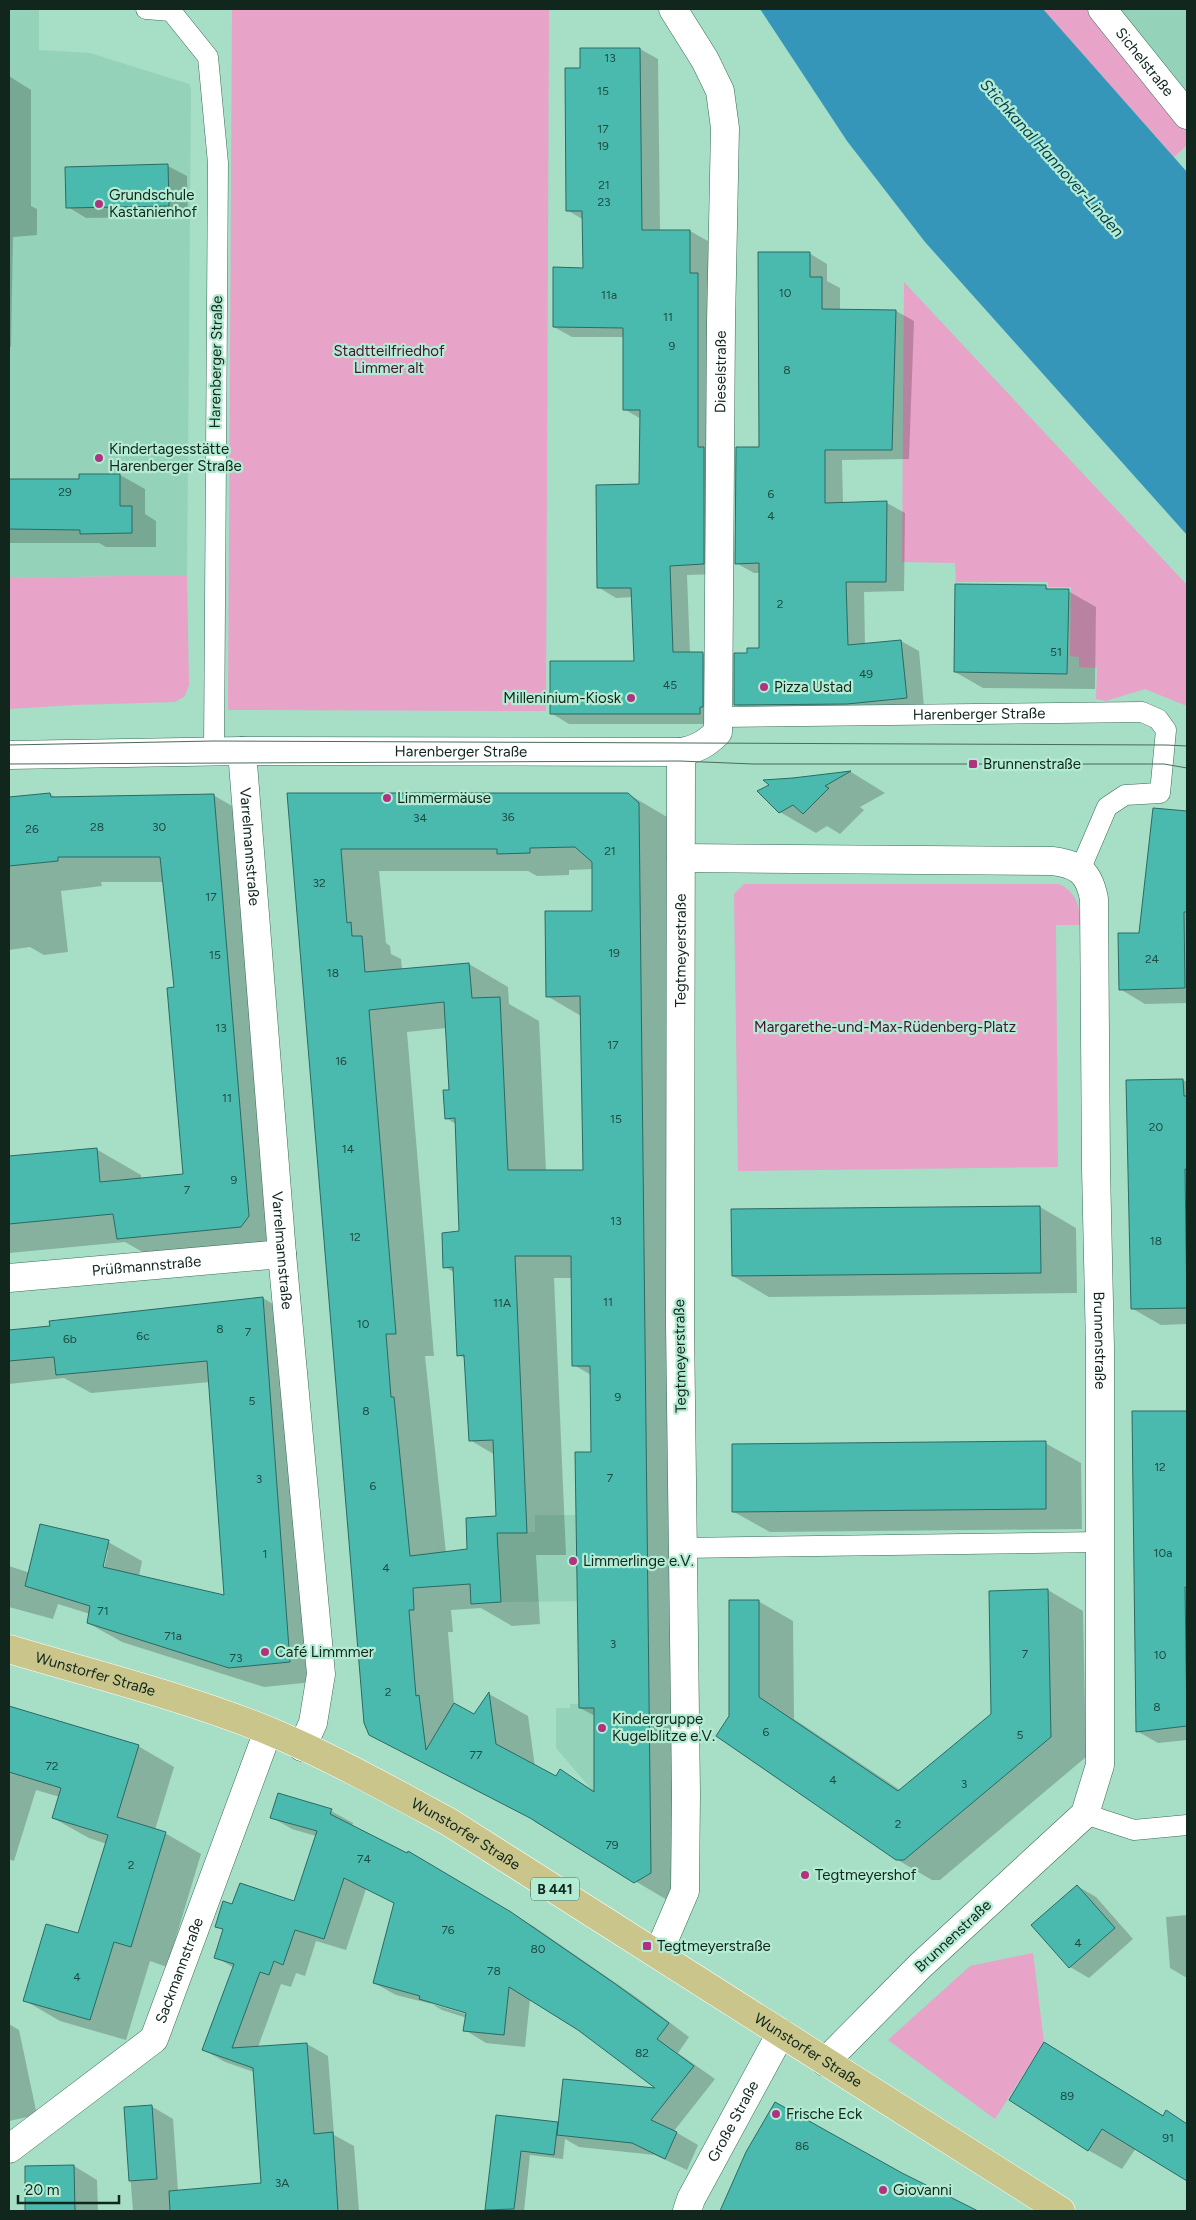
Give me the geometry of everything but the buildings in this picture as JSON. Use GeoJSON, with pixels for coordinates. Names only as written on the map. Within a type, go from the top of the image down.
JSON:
{"type":"FeatureCollection","features":[{"type":"Feature","properties":{"kind":"main road","name":"Wunstorfer Straße"},"geometry":{"type":"LineString","coordinates":[[9,1650],[176,1698],[268,1731],[370,1780],[449,1822],[1059,2211]]}},
{"type":"Feature","properties":{"kind":"street","name":"Dieselstraße"},"geometry":{"type":"LineString","coordinates":[[673,9],[704,60],[720,91],[725,128],[721,323],[720,717],[718,732],[706,744]]}},
{"type":"Feature","properties":{"kind":"street","name":"Sichelstraße"},"geometry":{"type":"LineString","coordinates":[[1102,9],[1187,115]]}},
{"type":"Feature","properties":{"kind":"street","name":"Harenberger Straße"},"geometry":{"type":"LineString","coordinates":[[9,755],[214,751],[681,752],[695,750],[706,744]]}},
{"type":"Feature","properties":{"kind":"street","name":"Varrelmannstraße"},"geometry":{"type":"LineString","coordinates":[[242,751],[282,1254],[321,1674],[313,1723],[302,1747]]}},
{"type":"Feature","properties":{"kind":"street","name":"Tegtmeyerstraße"},"geometry":{"type":"LineString","coordinates":[[658,1954],[685,1891],[686,1794],[679,1172],[681,752]]}},
{"type":"Feature","properties":{"kind":"street"},"geometry":{"type":"LineString","coordinates":[[681,858],[1052,861],[1068,863],[1080,870]]}},
{"type":"Feature","properties":{"kind":"street","name":"Brunnenstraße"},"geometry":{"type":"LineString","coordinates":[[825,2062],[920,1966],[1086,1814],[1100,1765],[1100,1348],[1095,1131],[1094,899],[1091,882],[1080,870]]}},
{"type":"Feature","properties":{"kind":"street","name":"Prüßmannstraße"},"geometry":{"type":"LineString","coordinates":[[9,1278],[282,1254]]}},
{"type":"Feature","properties":{"kind":"street","name":"Sackmannstraße"},"geometry":{"type":"LineString","coordinates":[[9,2149],[154,2039],[268,1731]]}},
{"type":"Feature","properties":{"kind":"street","name":"Große Straße"},"geometry":{"type":"LineString","coordinates":[[687,2211],[691,2199],[782,2033]]}},
{"type":"Feature","properties":{"kind":"lane","name":"Harenberger Straße"},"geometry":{"type":"LineString","coordinates":[[146,9],[171,11],[208,58],[218,163],[214,751]]}},
{"type":"Feature","properties":{"kind":"lane","name":"Harenberger Straße"},"geometry":{"type":"LineString","coordinates":[[720,717],[1142,712],[1158,719],[1166,730],[1160,793],[1125,795],[1107,807],[1080,870]]}},
{"type":"Feature","properties":{"kind":"lane"},"geometry":{"type":"LineString","coordinates":[[683,1548],[1100,1542]]}},
{"type":"Feature","properties":{"kind":"lane"},"geometry":{"type":"LineString","coordinates":[[1086,1814],[1134,1830],[1187,1825]]}},
{"type":"Feature","properties":{"kind":"shaded area","name":"Kindertagesstätte Harenberger Straße"},"geometry":{"type":"Polygon","coordinates":[[[9,9],[39,9],[39,50],[90,53],[189,84],[191,89],[187,575],[9,578],[9,9]]]}},
{"type":"Feature","properties":{"kind":"shaded area"},"geometry":{"type":"Polygon","coordinates":[[[1102,9],[1187,9],[1187,115],[1102,9]]]}},
{"type":"Feature","properties":{"kind":"shaded area","name":"Limmerlinge e.V."},"geometry":{"type":"Polygon","coordinates":[[[535,1515],[601,1515],[588,1601],[501,1602],[497,1533],[535,1532],[535,1515]]]}},
{"type":"Feature","properties":{"kind":"shaded area","name":"Kindergruppe Kugelblitze e.V."},"geometry":{"type":"Polygon","coordinates":[[[570,1704],[648,1704],[649,1791],[592,1790],[556,1748],[556,1708],[570,1708],[570,1704]]]}},
{"type":"Feature","properties":{"kind":"green space","name":"Stadtteilfriedhof Limmer alt"},"geometry":{"type":"Polygon","coordinates":[[[232,9],[549,9],[546,711],[228,710],[232,9]]]}},
{"type":"Feature","properties":{"kind":"green space"},"geometry":{"type":"Polygon","coordinates":[[[1043,9],[1102,9],[1187,115],[1187,145],[1174,157],[1043,9]]]}},
{"type":"Feature","properties":{"kind":"green space"},"geometry":{"type":"Polygon","coordinates":[[[904,282],[1187,585],[1187,706],[1145,689],[1106,701],[1096,699],[1097,668],[1079,667],[1079,657],[1070,656],[1071,587],[1048,587],[1048,582],[956,582],[955,563],[902,562],[904,282]]]}},
{"type":"Feature","properties":{"kind":"green space"},"geometry":{"type":"Polygon","coordinates":[[[187,575],[189,685],[185,696],[175,702],[9,709],[9,578],[187,575]]]}},
{"type":"Feature","properties":{"kind":"green space","name":"Margarethe-und-Max-Rüdenberg-Platz"},"geometry":{"type":"Polygon","coordinates":[[[744,884],[1059,884],[1065,887],[1076,900],[1080,912],[1081,925],[1056,925],[1058,1167],[738,1171],[734,894],[744,884]]]}},
{"type":"Feature","properties":{"kind":"green space"},"geometry":{"type":"Polygon","coordinates":[[[1033,1953],[1044,2042],[995,2119],[888,2040],[970,1966],[1033,1953]]]}},
{"type":"Feature","properties":{"kind":"water","name":"Stichkanal Hannover-Linden"},"geometry":{"type":"Polygon","coordinates":[[[760,9],[1043,9],[1187,172],[1187,535],[925,242],[847,141],[760,9]]]}},
{"type":"Feature","properties":{"kind":"tram line"},"geometry":{"type":"LineString","coordinates":[[9,745],[213,741],[1187,746]]}},
{"type":"Feature","properties":{"kind":"tram line"},"geometry":{"type":"LineString","coordinates":[[9,764],[680,761],[753,764],[1164,764],[1187,768]]}},
{"type":"Feature","properties":{"kind":"place","name":"Grundschule Kastanienhof"},"geometry":{"type":"Point","coordinates":[99,204]}},
{"type":"Feature","properties":{"kind":"place","name":"Kindertagesstätte Harenberger Straße"},"geometry":{"type":"Point","coordinates":[99,458]}},
{"type":"Feature","properties":{"kind":"place","name":"Pizza Ustad"},"geometry":{"type":"Point","coordinates":[764,687]}},
{"type":"Feature","properties":{"kind":"place","name":"Milleninium-Kiosk"},"geometry":{"type":"Point","coordinates":[631,698]}},
{"type":"Feature","properties":{"kind":"place","name":"Brunnenstraße"},"geometry":{"type":"Point","coordinates":[973,764]}},
{"type":"Feature","properties":{"kind":"place","name":"Limmermäuse"},"geometry":{"type":"Point","coordinates":[387,798]}},
{"type":"Feature","properties":{"kind":"place","name":"Limmerlinge e.V."},"geometry":{"type":"Point","coordinates":[573,1561]}},
{"type":"Feature","properties":{"kind":"place","name":"Café Limmmer"},"geometry":{"type":"Point","coordinates":[265,1652]}},
{"type":"Feature","properties":{"kind":"place","name":"Kindergruppe Kugelblitze e.V."},"geometry":{"type":"Point","coordinates":[602,1728]}},
{"type":"Feature","properties":{"kind":"place","name":"Tegtmeyershof"},"geometry":{"type":"Point","coordinates":[805,1875]}},
{"type":"Feature","properties":{"kind":"place","name":"Tegtmeyerstraße"},"geometry":{"type":"Point","coordinates":[647,1946]}},
{"type":"Feature","properties":{"kind":"place","name":"Frische Eck"},"geometry":{"type":"Point","coordinates":[776,2114]}},
{"type":"Feature","properties":{"kind":"place","name":"Giovanni"},"geometry":{"type":"Point","coordinates":[883,2190]}}]}
